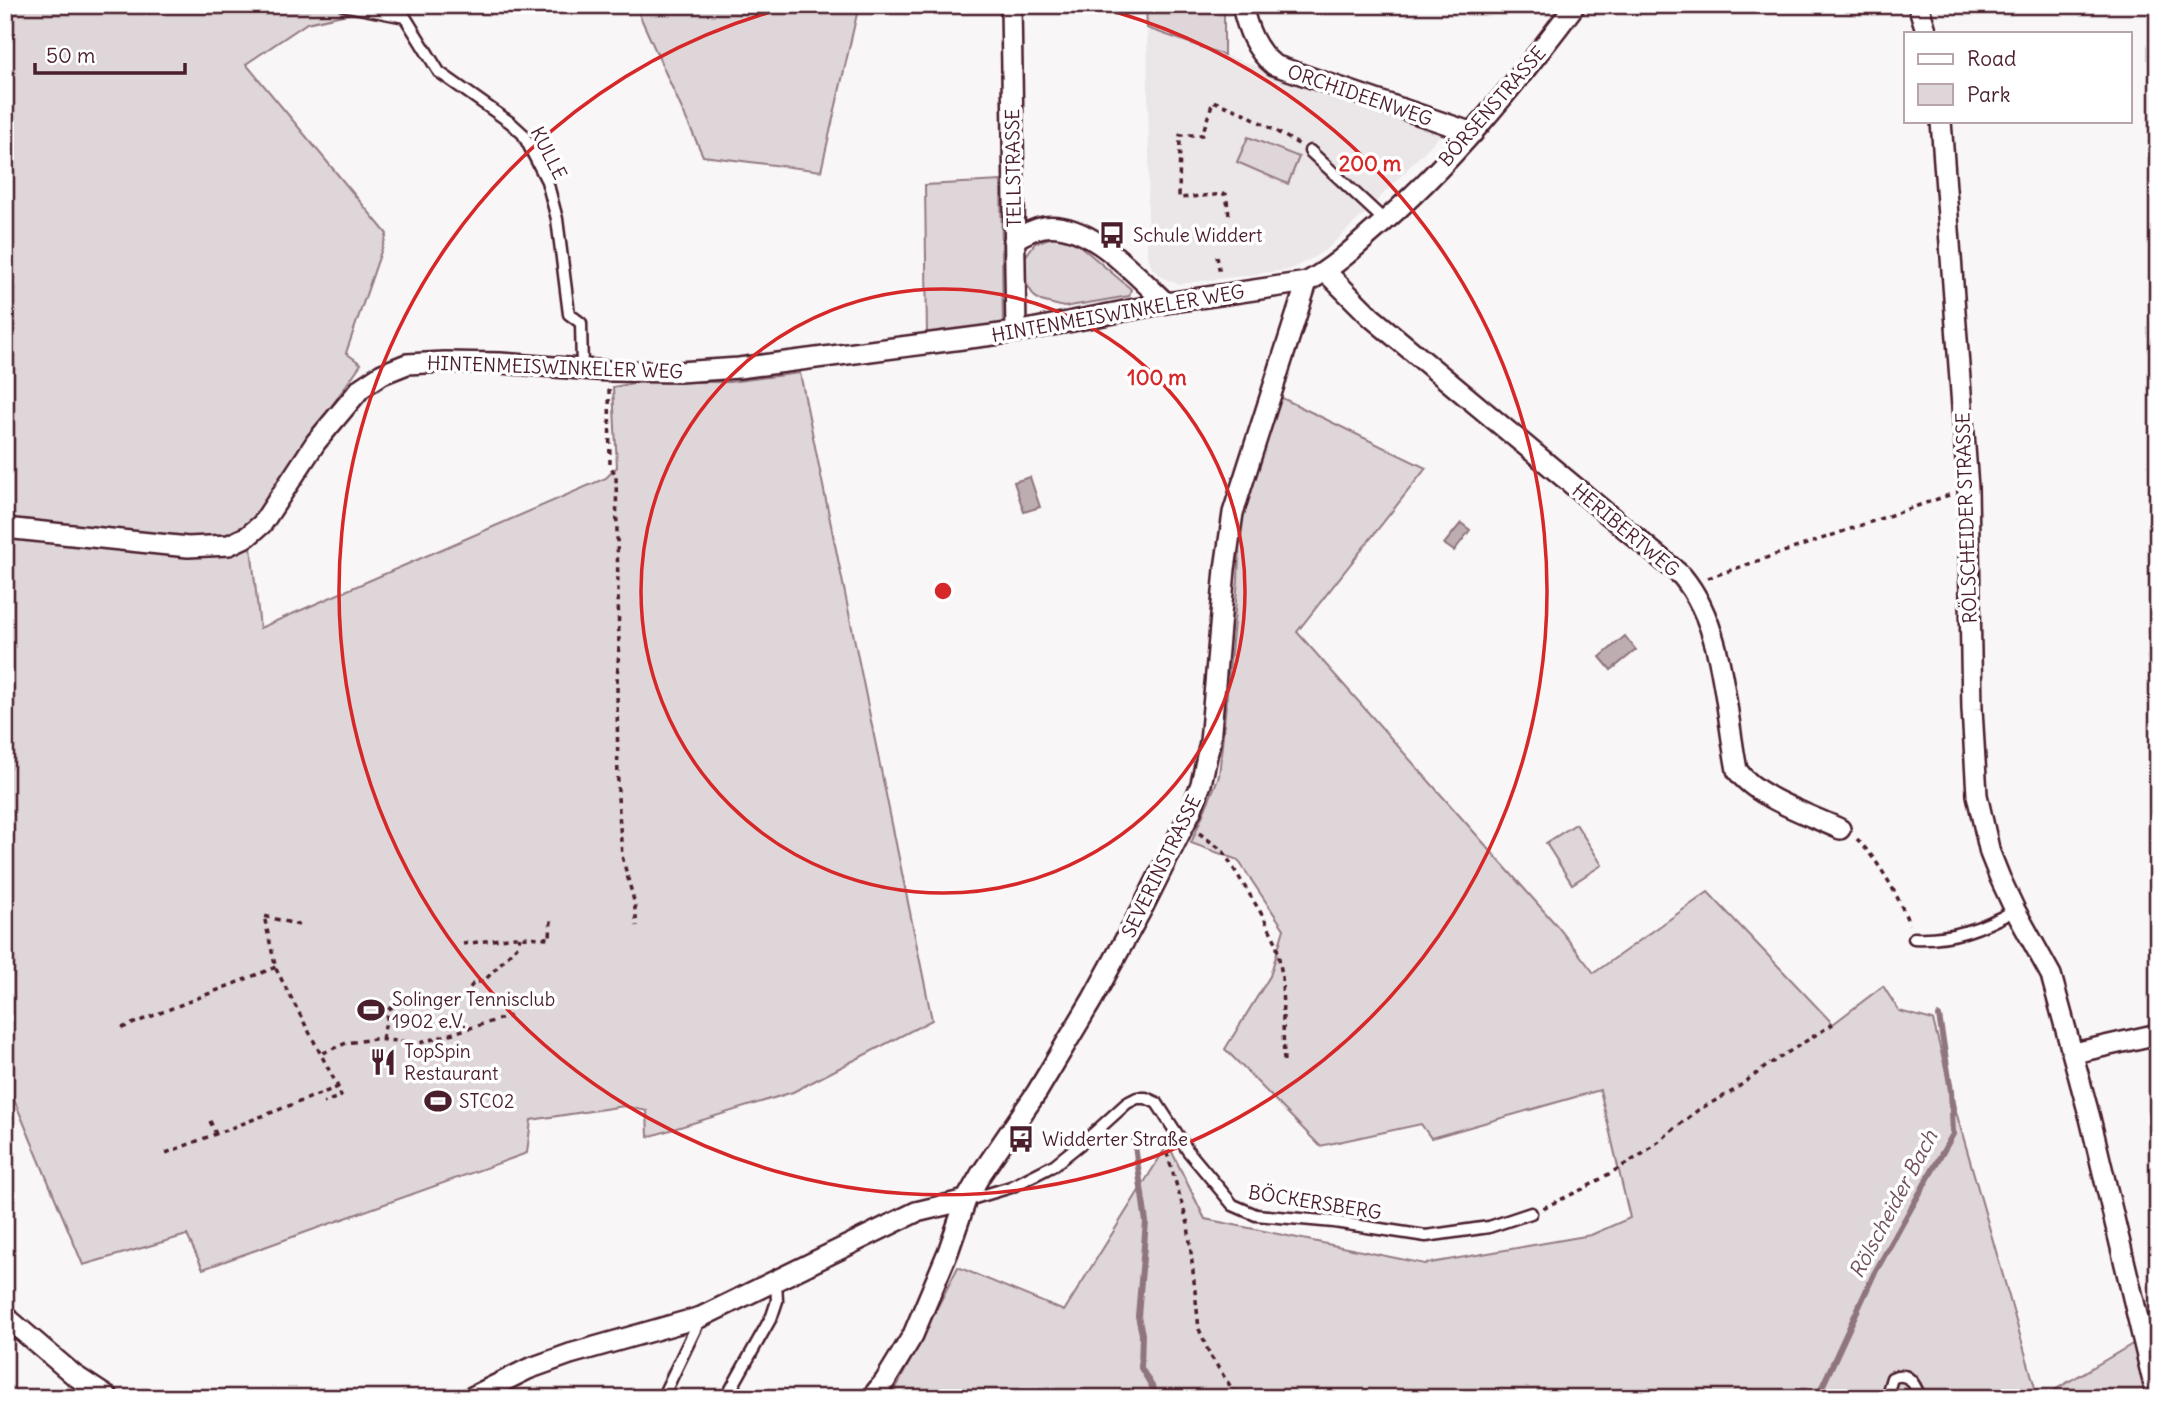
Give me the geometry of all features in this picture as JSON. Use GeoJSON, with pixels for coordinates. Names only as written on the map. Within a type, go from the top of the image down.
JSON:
{"type":"FeatureCollection","features":[{"type":"Feature","properties":{"kind":"street","name":"TELLSTRASSE"},"geometry":{"type":"LineString","coordinates":[[1011,5],[1016,332]]}},
{"type":"Feature","properties":{"kind":"street","name":"ORCHIDEENWEG"},"geometry":{"type":"LineString","coordinates":[[1242,5],[1250,35],[1264,56],[1274,65],[1473,133]]}},
{"type":"Feature","properties":{"kind":"street","name":"BÖRSENSTRASSE"},"geometry":{"type":"LineString","coordinates":[[1307,282],[1326,272],[1385,222],[1473,133],[1575,5]]}},
{"type":"Feature","properties":{"kind":"street"},"geometry":{"type":"LineString","coordinates":[[1918,5],[1927,32]]}},
{"type":"Feature","properties":{"kind":"street","name":"RÖLSCHEIDER STRASSE"},"geometry":{"type":"LineString","coordinates":[[1941,122],[1968,488],[1972,709],[1977,795],[1990,853],[2015,910],[2052,975],[2074,1053],[2157,1398]]}},
{"type":"Feature","properties":{"kind":"street"},"geometry":{"type":"LineString","coordinates":[[1014,240],[1030,231],[1045,227],[1078,232],[1107,250],[1166,303]]}},
{"type":"Feature","properties":{"kind":"street","name":"HERIBERTWEG"},"geometry":{"type":"LineString","coordinates":[[1326,272],[1371,317],[1675,569],[1689,584],[1708,617],[1714,639],[1737,770],[1742,778],[1758,789],[1840,829]]}},
{"type":"Feature","properties":{"kind":"street","name":"HINTENMEISWINKELER WEG"},"geometry":{"type":"LineString","coordinates":[[5,528],[188,547],[229,545],[248,536],[261,524],[317,442],[361,388],[382,374],[407,364],[500,363],[609,371],[679,372],[739,368],[1016,332],[1166,303],[1307,282]]}},
{"type":"Feature","properties":{"kind":"street","name":"SEVERINSTRASSE"},"geometry":{"type":"LineString","coordinates":[[871,1398],[885,1381],[913,1335],[948,1252],[966,1200],[1058,1057],[1144,905],[1185,825],[1201,784],[1210,742],[1225,569],[1233,513],[1307,282]]}},
{"type":"Feature","properties":{"kind":"street"},"geometry":{"type":"LineString","coordinates":[[2074,1053],[2158,1034]]}},
{"type":"Feature","properties":{"kind":"street"},"geometry":{"type":"LineString","coordinates":[[470,1398],[528,1369],[570,1354],[701,1317],[916,1212],[966,1200]]}},
{"type":"Feature","properties":{"kind":"street"},"geometry":{"type":"LineString","coordinates":[[5,1316],[74,1375],[109,1398]]}},
{"type":"Feature","properties":{"kind":"lane","name":"KULLE"},"geometry":{"type":"LineString","coordinates":[[342,5],[405,17],[439,72],[511,122],[523,134],[547,181],[557,219],[569,314],[581,323],[582,369]]}},
{"type":"Feature","properties":{"kind":"lane"},"geometry":{"type":"LineString","coordinates":[[1310,151],[1385,222]]}},
{"type":"Feature","properties":{"kind":"lane"},"geometry":{"type":"LineString","coordinates":[[1914,938],[1935,938],[1978,929],[2015,910]]}},
{"type":"Feature","properties":{"kind":"lane","name":"BÖCKERSBERG"},"geometry":{"type":"LineString","coordinates":[[966,1200],[1011,1187],[1054,1165],[1127,1103],[1146,1098],[1157,1103],[1188,1150],[1233,1205],[1256,1215],[1334,1222],[1426,1236],[1489,1227],[1531,1213]]}},
{"type":"Feature","properties":{"kind":"lane"},"geometry":{"type":"LineString","coordinates":[[726,1398],[772,1316],[777,1301],[776,1281]]}},
{"type":"Feature","properties":{"kind":"lane"},"geometry":{"type":"LineString","coordinates":[[662,1398],[701,1317]]}},
{"type":"Feature","properties":{"kind":"lane"},"geometry":{"type":"LineString","coordinates":[[1886,1398],[1892,1378],[1902,1375],[1913,1382],[1920,1398]]}},
{"type":"Feature","properties":{"kind":"path"},"geometry":{"type":"LineString","coordinates":[[1230,215],[1226,194],[1179,198],[1180,135],[1202,135],[1213,101],[1247,114],[1310,151]]}},
{"type":"Feature","properties":{"kind":"path"},"geometry":{"type":"LineString","coordinates":[[609,371],[610,466],[615,475],[619,646],[617,771],[622,856],[634,901],[637,926]]}},
{"type":"Feature","properties":{"kind":"path"},"geometry":{"type":"LineString","coordinates":[[1689,584],[1968,488]]}},
{"type":"Feature","properties":{"kind":"path"},"geometry":{"type":"LineString","coordinates":[[1185,825],[1223,851],[1272,933],[1282,975],[1284,1066]]}},
{"type":"Feature","properties":{"kind":"path"},"geometry":{"type":"LineString","coordinates":[[1840,829],[1855,837],[1870,853],[1901,905],[1914,938]]}},
{"type":"Feature","properties":{"kind":"path"},"geometry":{"type":"LineString","coordinates":[[299,925],[264,916],[276,967],[323,1054],[341,1096],[323,1103]]}},
{"type":"Feature","properties":{"kind":"path"},"geometry":{"type":"LineString","coordinates":[[463,944],[520,937],[550,938],[551,918]]}},
{"type":"Feature","properties":{"kind":"path"},"geometry":{"type":"LineString","coordinates":[[382,1039],[389,1009],[398,1004],[460,1000],[473,984],[485,980],[518,945],[520,937]]}},
{"type":"Feature","properties":{"kind":"path"},"geometry":{"type":"LineString","coordinates":[[122,1028],[167,1007],[276,967]]}},
{"type":"Feature","properties":{"kind":"path"},"geometry":{"type":"LineString","coordinates":[[398,992],[398,1004]]}},
{"type":"Feature","properties":{"kind":"path"},"geometry":{"type":"LineString","coordinates":[[323,1054],[346,1044],[382,1039],[420,1043],[510,1016]]}},
{"type":"Feature","properties":{"kind":"path"},"geometry":{"type":"LineString","coordinates":[[1531,1213],[1587,1187],[1644,1153],[1698,1110],[1733,1091],[1768,1065],[1833,1024]]}},
{"type":"Feature","properties":{"kind":"path"},"geometry":{"type":"LineString","coordinates":[[166,1153],[338,1087]]}},
{"type":"Feature","properties":{"kind":"path"},"geometry":{"type":"LineString","coordinates":[[210,1121],[216,1134]]}},
{"type":"Feature","properties":{"kind":"path"},"geometry":{"type":"LineString","coordinates":[[1162,1135],[1188,1224],[1199,1329],[1210,1355],[1238,1398]]}},
{"type":"Feature","properties":{"kind":"shaded area"},"geometry":{"type":"Polygon","coordinates":[[[1147,28],[1444,131],[1363,215],[1327,249],[1309,260],[1288,270],[1179,284],[1165,279],[1152,268],[1147,254],[1147,28]]]}},
{"type":"Feature","properties":{"kind":"shaded area"},"geometry":{"type":"Polygon","coordinates":[[[1030,477],[1040,507],[1024,512],[1014,482],[1030,477]]]}},
{"type":"Feature","properties":{"kind":"shaded area"},"geometry":{"type":"Polygon","coordinates":[[[1461,523],[1470,530],[1454,551],[1444,544],[1461,523]]]}},
{"type":"Feature","properties":{"kind":"shaded area"},"geometry":{"type":"Polygon","coordinates":[[[1625,636],[1636,650],[1611,670],[1600,657],[1625,636]]]}},
{"type":"Feature","properties":{"kind":"green space"},"geometry":{"type":"Polygon","coordinates":[[[5,5],[387,5],[307,23],[246,64],[387,234],[346,353],[361,364],[246,529],[232,537],[206,540],[5,519],[5,5]]]}},
{"type":"Feature","properties":{"kind":"green space"},"geometry":{"type":"Polygon","coordinates":[[[635,5],[859,5],[821,171],[703,156],[635,5]]]}},
{"type":"Feature","properties":{"kind":"green space"},"geometry":{"type":"Polygon","coordinates":[[[1146,5],[1224,5],[1224,55],[1147,28],[1146,5]]]}},
{"type":"Feature","properties":{"kind":"green space"},"geometry":{"type":"Polygon","coordinates":[[[1248,137],[1299,157],[1288,184],[1237,162],[1248,137]]]}},
{"type":"Feature","properties":{"kind":"green space"},"geometry":{"type":"Polygon","coordinates":[[[1001,181],[1003,328],[927,335],[925,185],[1001,181]]]}},
{"type":"Feature","properties":{"kind":"green space"},"geometry":{"type":"Polygon","coordinates":[[[1056,236],[1072,239],[1131,289],[1129,296],[1064,307],[1041,301],[1034,296],[1023,278],[1025,257],[1035,243],[1056,236]]]}},
{"type":"Feature","properties":{"kind":"green space"},"geometry":{"type":"Polygon","coordinates":[[[800,373],[932,1020],[793,1092],[648,1137],[647,1111],[624,1106],[531,1120],[527,1153],[203,1269],[187,1235],[83,1265],[5,1078],[5,538],[189,553],[251,547],[260,628],[606,478],[617,467],[613,387],[640,382],[729,382],[800,373]]]}},
{"type":"Feature","properties":{"kind":"green space"},"geometry":{"type":"Polygon","coordinates":[[[1280,397],[1426,468],[1297,632],[1558,927],[1594,973],[1708,892],[1833,1024],[1883,986],[1899,1011],[1933,1020],[1957,1115],[2038,1398],[1845,1398],[1833,1394],[1831,1398],[888,1398],[893,1394],[958,1267],[1064,1311],[1168,1144],[1205,1219],[1425,1264],[1591,1235],[1630,1218],[1600,1090],[1431,1138],[1421,1124],[1320,1146],[1225,1049],[1270,976],[1284,929],[1238,860],[1191,843],[1219,776],[1238,580],[1240,527],[1280,397]]]}},
{"type":"Feature","properties":{"kind":"green space"},"geometry":{"type":"Polygon","coordinates":[[[2148,656],[2158,656],[2158,741],[2148,656]]]}},
{"type":"Feature","properties":{"kind":"green space"},"geometry":{"type":"Polygon","coordinates":[[[1576,824],[1602,865],[1572,884],[1546,843],[1576,824]]]}},
{"type":"Feature","properties":{"kind":"green space"},"geometry":{"type":"Polygon","coordinates":[[[2158,1329],[2158,1398],[2041,1398],[2158,1329]]]}},
{"type":"Feature","properties":{"kind":"waterway","name":"Rölscheider Bach"},"geometry":{"type":"LineString","coordinates":[[1817,1398],[1874,1274],[1953,1134],[1951,1091],[1939,1016]]}},
{"type":"Feature","properties":{"kind":"waterway"},"geometry":{"type":"LineString","coordinates":[[1134,1139],[1146,1222],[1138,1316],[1142,1334],[1141,1368],[1159,1398]]}},
{"type":"Feature","properties":{"kind":"place","name":"Schule Widdert"},"geometry":{"type":"Point","coordinates":[1112,235]}},
{"type":"Feature","properties":{"kind":"place","name":"Solinger Tennisclub 1902 e.V."},"geometry":{"type":"Point","coordinates":[371,1010]}},
{"type":"Feature","properties":{"kind":"place","name":"TopSpin Restaurant"},"geometry":{"type":"Point","coordinates":[383,1062]}},
{"type":"Feature","properties":{"kind":"place","name":"STC02"},"geometry":{"type":"Point","coordinates":[438,1101]}},
{"type":"Feature","properties":{"kind":"place","name":"Widderter Straße"},"geometry":{"type":"Point","coordinates":[1021,1139]}}]}
